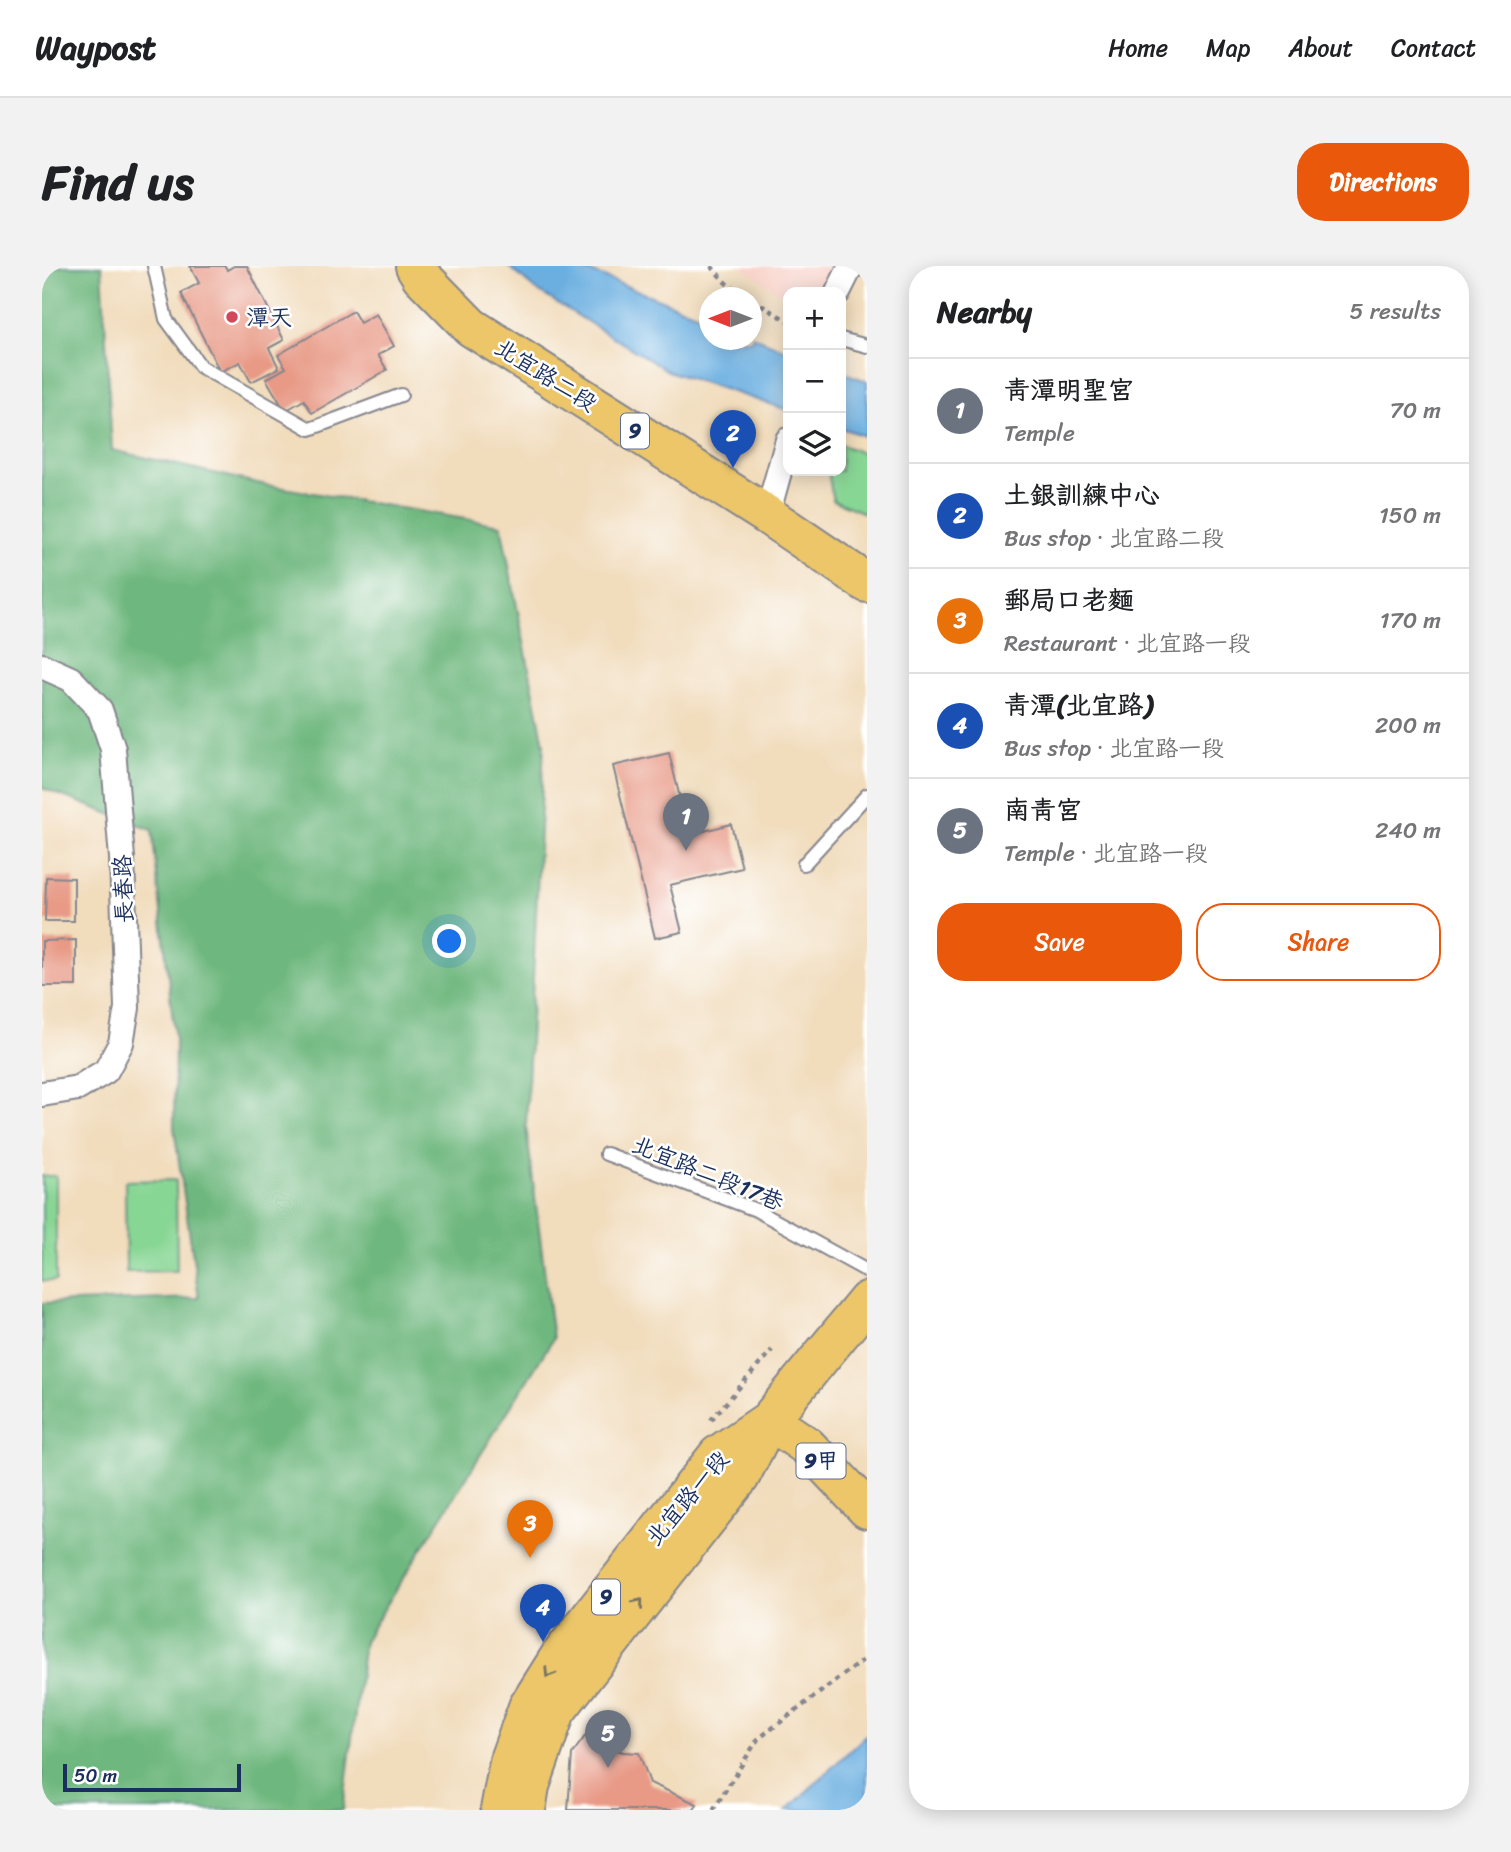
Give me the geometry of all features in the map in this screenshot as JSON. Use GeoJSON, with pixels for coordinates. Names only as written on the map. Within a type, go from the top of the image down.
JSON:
{"type":"FeatureCollection","features":[{"type":"Feature","properties":{"kind":"main road","name":"北宜路二段"},"geometry":{"type":"LineString","coordinates":[[415,266],[421,276],[471,327],[767,515],[867,583]]}},
{"type":"Feature","properties":{"kind":"main road","name":"9"},"geometry":{"type":"LineString","coordinates":[[769,1420],[867,1301]]}},
{"type":"Feature","properties":{"kind":"main road","name":"9甲"},"geometry":{"type":"LineString","coordinates":[[769,1420],[807,1446],[867,1509]]}},
{"type":"Feature","properties":{"kind":"main road","name":"北宜路一段"},"geometry":{"type":"LineString","coordinates":[[500,1810],[510,1757],[528,1707],[560,1656],[718,1455],[769,1420]]}},
{"type":"Feature","properties":{"kind":"main road","name":"北宜路一段"},"geometry":{"type":"LineString","coordinates":[[526,1810],[530,1786],[556,1711],[740,1477],[769,1420]]}},
{"type":"Feature","properties":{"kind":"street"},"geometry":{"type":"LineString","coordinates":[[840,287],[851,266]]}},
{"type":"Feature","properties":{"kind":"street"},"geometry":{"type":"LineString","coordinates":[[767,515],[783,458]]}},
{"type":"Feature","properties":{"kind":"street","name":"長春路"},"geometry":{"type":"LineString","coordinates":[[42,666],[71,679],[100,710],[113,749],[122,858],[127,1009],[121,1044],[106,1070],[78,1088],[42,1094]]}},
{"type":"Feature","properties":{"kind":"lane"},"geometry":{"type":"LineString","coordinates":[[154,266],[166,319],[201,367],[310,429],[401,395]]}},
{"type":"Feature","properties":{"kind":"lane"},"geometry":{"type":"LineString","coordinates":[[846,340],[867,346]]}},
{"type":"Feature","properties":{"kind":"lane"},"geometry":{"type":"LineString","coordinates":[[804,864],[867,795]]}},
{"type":"Feature","properties":{"kind":"lane","name":"北宜路二段17巷"},"geometry":{"type":"LineString","coordinates":[[606,1154],[755,1210],[867,1271]]}},
{"type":"Feature","properties":{"kind":"path"},"geometry":{"type":"LineString","coordinates":[[711,266],[732,287]]}},
{"type":"Feature","properties":{"kind":"path"},"geometry":{"type":"LineString","coordinates":[[762,306],[783,318]]}},
{"type":"Feature","properties":{"kind":"path"},"geometry":{"type":"LineString","coordinates":[[705,1427],[772,1350]]}},
{"type":"Feature","properties":{"kind":"path"},"geometry":{"type":"LineString","coordinates":[[713,1810],[758,1739],[867,1657]]}},
{"type":"Feature","properties":{"kind":"shaded area"},"geometry":{"type":"Polygon","coordinates":[[[740,266],[838,266],[828,287],[783,287],[783,296],[740,266]]]}},
{"type":"Feature","properties":{"kind":"green space"},"geometry":{"type":"Polygon","coordinates":[[[42,266],[102,266],[112,450],[266,485],[501,525],[544,744],[526,1126],[553,1339],[364,1641],[343,1810],[42,1810],[42,1303],[199,1298],[174,1128],[175,1039],[152,830],[42,788],[42,266]]]}},
{"type":"Feature","properties":{"kind":"green space"},"geometry":{"type":"Polygon","coordinates":[[[846,447],[867,454],[867,514],[833,500],[829,476],[846,476],[846,447]]]}},
{"type":"Feature","properties":{"kind":"green space"},"geometry":{"type":"Polygon","coordinates":[[[42,1176],[56,1176],[56,1281],[42,1281],[42,1176]]]}},
{"type":"Feature","properties":{"kind":"green space"},"geometry":{"type":"Polygon","coordinates":[[[176,1180],[177,1271],[126,1272],[125,1181],[176,1180]]]}},
{"type":"Feature","properties":{"kind":"water"},"geometry":{"type":"Polygon","coordinates":[[[508,266],[576,266],[699,315],[699,350],[762,350],[762,340],[783,349],[783,408],[668,371],[536,290],[508,266]]]}},
{"type":"Feature","properties":{"kind":"water"},"geometry":{"type":"Polygon","coordinates":[[[846,374],[867,381],[867,437],[846,430],[846,374]]]}},
{"type":"Feature","properties":{"kind":"water"},"geometry":{"type":"Polygon","coordinates":[[[867,1734],[867,1810],[787,1810],[858,1743],[867,1734]]]}},
{"type":"Feature","properties":{"kind":"building","name":"潭天"},"geometry":{"type":"Polygon","coordinates":[[[190,266],[225,266],[227,270],[234,266],[247,266],[284,340],[269,348],[279,368],[251,382],[240,362],[220,372],[181,293],[199,283],[190,266]]]}},
{"type":"Feature","properties":{"kind":"building","name":"潭天"},"geometry":{"type":"Polygon","coordinates":[[[353,311],[360,323],[376,314],[394,346],[378,355],[387,370],[312,413],[304,400],[285,411],[266,379],[286,368],[278,355],[353,311]]]}},
{"type":"Feature","properties":{"kind":"building"},"geometry":{"type":"Polygon","coordinates":[[[669,753],[689,835],[731,824],[742,868],[670,885],[682,932],[655,938],[613,766],[669,753]]]}},
{"type":"Feature","properties":{"kind":"building"},"geometry":{"type":"Polygon","coordinates":[[[46,877],[74,878],[74,921],[45,921],[46,877]]]}},
{"type":"Feature","properties":{"kind":"building"},"geometry":{"type":"Polygon","coordinates":[[[76,940],[76,986],[42,986],[42,941],[76,940]]]}},
{"type":"Feature","properties":{"kind":"building"},"geometry":{"type":"Polygon","coordinates":[[[586,1735],[595,1743],[623,1752],[639,1753],[650,1783],[697,1804],[694,1810],[568,1810],[572,1754],[586,1735]]]}},
{"type":"Feature","properties":{"kind":"place","name":"潭天"},"geometry":{"type":"Point","coordinates":[232,317]}},
{"type":"Feature","properties":{"kind":"place","name":"土銀訓練中心"},"geometry":{"type":"Point","coordinates":[733,468]}},
{"type":"Feature","properties":{"kind":"place","name":"青潭明聖宮"},"geometry":{"type":"Point","coordinates":[686,851]}},
{"type":"Feature","properties":{"kind":"place","name":"郵局口老麵"},"geometry":{"type":"Point","coordinates":[530,1558]}},
{"type":"Feature","properties":{"kind":"place","name":"青潭(北宜路)"},"geometry":{"type":"Point","coordinates":[543,1642]}},
{"type":"Feature","properties":{"kind":"place","name":"南青宮"},"geometry":{"type":"Point","coordinates":[608,1768]}}]}
